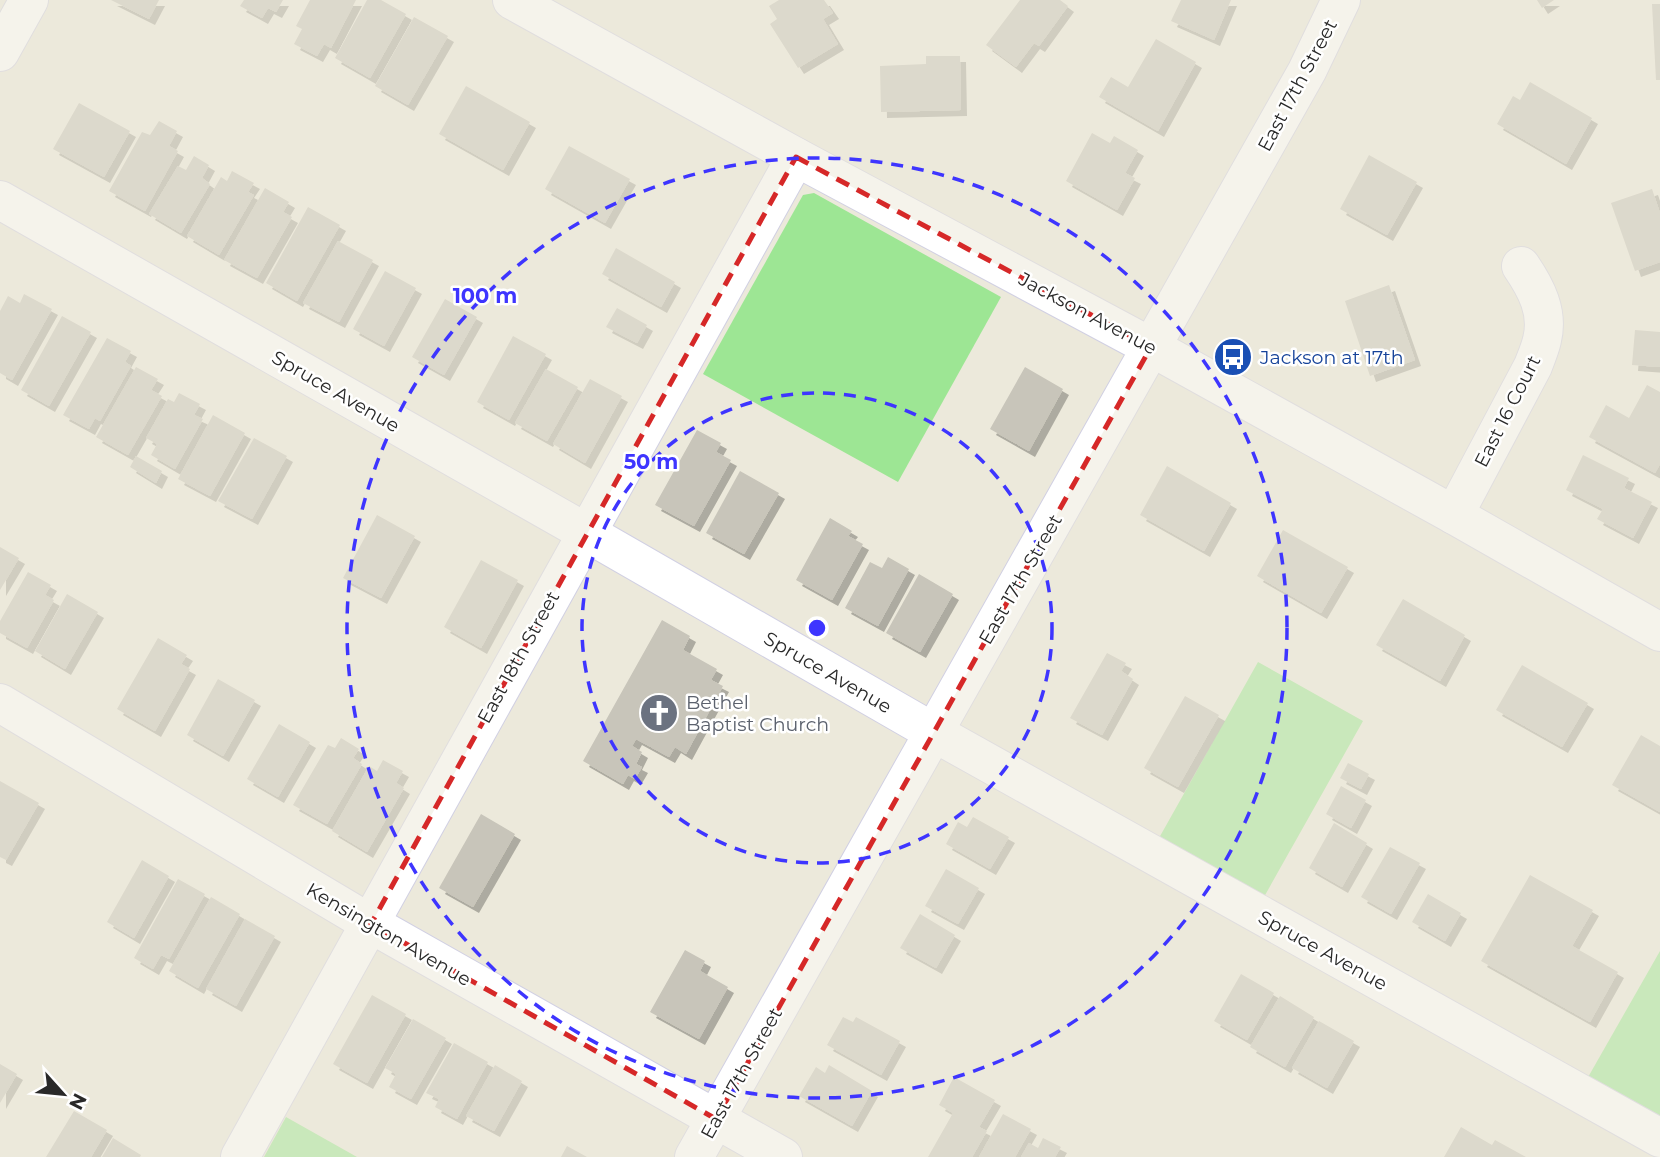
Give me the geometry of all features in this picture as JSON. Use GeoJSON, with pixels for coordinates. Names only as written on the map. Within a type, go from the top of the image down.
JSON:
{"type":"FeatureCollection","features":[{"type":"Feature","properties":{"kind":"street"},"geometry":{"type":"LineString","coordinates":[[0,52],[29,0]]}},
{"type":"Feature","properties":{"kind":"street","name":"Jackson Avenue"},"geometry":{"type":"LineString","coordinates":[[512,0],[796,157],[1151,347],[1660,632]]}},
{"type":"Feature","properties":{"kind":"street","name":"East 17th Street"},"geometry":{"type":"LineString","coordinates":[[694,1157],[1307,71],[1341,0]]}},
{"type":"Feature","properties":{"kind":"street","name":"East 18th Street"},"geometry":{"type":"LineString","coordinates":[[240,1157],[796,157]]}},
{"type":"Feature","properties":{"kind":"street","name":"Spruce Avenue"},"geometry":{"type":"LineString","coordinates":[[0,200],[933,732],[1660,1138]]}},
{"type":"Feature","properties":{"kind":"street","name":"East 16 Court"},"geometry":{"type":"LineString","coordinates":[[1454,515],[1533,366],[1542,340],[1544,325],[1540,300],[1521,266]]}},
{"type":"Feature","properties":{"kind":"street","name":"Kensington Avenue"},"geometry":{"type":"LineString","coordinates":[[0,703],[371,924],[783,1157]]}},
{"type":"Feature","properties":{"kind":"highlighted area"},"geometry":{"type":"Polygon","coordinates":[[[796,157],[1151,347],[716,1119],[371,924],[796,157]]]}},
{"type":"Feature","properties":{"kind":"green space"},"geometry":{"type":"Polygon","coordinates":[[[814,193],[1001,297],[898,482],[703,374],[803,195],[814,193]]]}},
{"type":"Feature","properties":{"kind":"green space"},"geometry":{"type":"Polygon","coordinates":[[[1258,662],[1363,721],[1264,897],[1159,838],[1258,662]]]}},
{"type":"Feature","properties":{"kind":"green space"},"geometry":{"type":"Polygon","coordinates":[[[1660,951],[1660,1120],[1587,1079],[1660,951]]]}},
{"type":"Feature","properties":{"kind":"green space"},"geometry":{"type":"Polygon","coordinates":[[[286,1117],[357,1157],[264,1157],[286,1117]]]}},
{"type":"Feature","properties":{"kind":"building"},"geometry":{"type":"Polygon","coordinates":[[[111,0],[159,0],[149,19],[111,0]]]}},
{"type":"Feature","properties":{"kind":"building"},"geometry":{"type":"Polygon","coordinates":[[[244,0],[283,0],[276,12],[268,8],[262,18],[240,6],[244,0]]]}},
{"type":"Feature","properties":{"kind":"building"},"geometry":{"type":"Polygon","coordinates":[[[310,0],[356,0],[331,48],[324,44],[317,56],[294,44],[302,29],[296,26],[310,0]]]}},
{"type":"Feature","properties":{"kind":"building"},"geometry":{"type":"Polygon","coordinates":[[[367,0],[381,0],[406,14],[370,78],[335,58],[367,0]]]}},
{"type":"Feature","properties":{"kind":"building"},"geometry":{"type":"Polygon","coordinates":[[[779,0],[824,0],[833,13],[823,19],[838,44],[798,68],[770,24],[777,19],[769,6],[779,0]]]}},
{"type":"Feature","properties":{"kind":"building"},"geometry":{"type":"Polygon","coordinates":[[[1020,0],[1060,0],[1068,6],[1039,46],[1034,43],[1016,67],[986,45],[1020,0]]]}},
{"type":"Feature","properties":{"kind":"building"},"geometry":{"type":"Polygon","coordinates":[[[1181,0],[1231,0],[1214,40],[1171,21],[1181,0]]]}},
{"type":"Feature","properties":{"kind":"building"},"geometry":{"type":"Polygon","coordinates":[[[1537,0],[1554,0],[1542,8],[1537,0]]]}},
{"type":"Feature","properties":{"kind":"building"},"geometry":{"type":"Polygon","coordinates":[[[1652,4],[1660,4],[1660,80],[1656,80],[1652,4]]]}},
{"type":"Feature","properties":{"kind":"building"},"geometry":{"type":"Polygon","coordinates":[[[414,17],[448,36],[408,105],[375,86],[414,17]]]}},
{"type":"Feature","properties":{"kind":"building"},"geometry":{"type":"Polygon","coordinates":[[[1156,39],[1196,62],[1158,131],[1099,97],[1111,77],[1128,87],[1156,39]]]}},
{"type":"Feature","properties":{"kind":"building"},"geometry":{"type":"Polygon","coordinates":[[[926,56],[960,56],[961,110],[881,112],[880,66],[926,64],[926,56]]]}},
{"type":"Feature","properties":{"kind":"building"},"geometry":{"type":"Polygon","coordinates":[[[1530,82],[1592,118],[1566,164],[1497,124],[1513,96],[1520,100],[1530,82]]]}},
{"type":"Feature","properties":{"kind":"building"},"geometry":{"type":"Polygon","coordinates":[[[466,86],[530,122],[503,170],[439,134],[466,86]]]}},
{"type":"Feature","properties":{"kind":"building"},"geometry":{"type":"Polygon","coordinates":[[[79,103],[130,131],[104,177],[53,149],[79,103]]]}},
{"type":"Feature","properties":{"kind":"building"},"geometry":{"type":"Polygon","coordinates":[[[159,121],[177,131],[169,146],[178,151],[145,211],[109,191],[142,132],[150,135],[159,121]]]}},
{"type":"Feature","properties":{"kind":"building"},"geometry":{"type":"Polygon","coordinates":[[[1092,133],[1110,143],[1114,136],[1138,150],[1125,173],[1135,178],[1117,210],[1066,181],[1092,133]]]}},
{"type":"Feature","properties":{"kind":"building"},"geometry":{"type":"Polygon","coordinates":[[[569,146],[630,179],[605,223],[545,189],[569,146]]]}},
{"type":"Feature","properties":{"kind":"building"},"geometry":{"type":"Polygon","coordinates":[[[1369,155],[1417,182],[1387,235],[1340,209],[1369,155]]]}},
{"type":"Feature","properties":{"kind":"building"},"geometry":{"type":"Polygon","coordinates":[[[194,156],[209,165],[202,178],[210,184],[181,233],[149,214],[178,166],[186,170],[194,156]]]}},
{"type":"Feature","properties":{"kind":"building"},"geometry":{"type":"Polygon","coordinates":[[[232,171],[254,183],[248,192],[254,195],[219,255],[187,236],[221,177],[227,181],[232,171]]]}},
{"type":"Feature","properties":{"kind":"building"},"geometry":{"type":"Polygon","coordinates":[[[265,188],[289,202],[283,212],[292,217],[257,278],[224,260],[265,188]]]}},
{"type":"Feature","properties":{"kind":"building"},"geometry":{"type":"Polygon","coordinates":[[[1652,189],[1660,213],[1660,262],[1635,271],[1611,203],[1652,189]]]}},
{"type":"Feature","properties":{"kind":"building"},"geometry":{"type":"Polygon","coordinates":[[[308,207],[340,225],[297,301],[266,283],[308,207]]]}},
{"type":"Feature","properties":{"kind":"building"},"geometry":{"type":"Polygon","coordinates":[[[338,241],[373,260],[339,322],[303,303],[338,241]]]}},
{"type":"Feature","properties":{"kind":"building"},"geometry":{"type":"Polygon","coordinates":[[[616,248],[675,282],[661,307],[602,274],[616,248]]]}},
{"type":"Feature","properties":{"kind":"building"},"geometry":{"type":"Polygon","coordinates":[[[385,271],[416,288],[384,346],[353,329],[385,271]]]}},
{"type":"Feature","properties":{"kind":"building"},"geometry":{"type":"Polygon","coordinates":[[[1389,285],[1415,360],[1370,376],[1345,301],[1389,285]]]}},
{"type":"Feature","properties":{"kind":"building"},"geometry":{"type":"Polygon","coordinates":[[[24,294],[52,309],[12,380],[0,373],[0,311],[8,296],[20,303],[24,294]]]}},
{"type":"Feature","properties":{"kind":"building"},"geometry":{"type":"Polygon","coordinates":[[[445,299],[477,317],[444,375],[412,357],[445,299]]]}},
{"type":"Feature","properties":{"kind":"building"},"geometry":{"type":"Polygon","coordinates":[[[617,308],[647,325],[637,343],[606,327],[617,308]]]}},
{"type":"Feature","properties":{"kind":"building"},"geometry":{"type":"Polygon","coordinates":[[[62,316],[91,332],[49,406],[21,390],[62,316]]]}},
{"type":"Feature","properties":{"kind":"building"},"geometry":{"type":"Polygon","coordinates":[[[1635,330],[1660,332],[1660,367],[1632,365],[1635,330]]]}},
{"type":"Feature","properties":{"kind":"building"},"geometry":{"type":"Polygon","coordinates":[[[513,336],[546,354],[509,420],[477,402],[513,336]]]}},
{"type":"Feature","properties":{"kind":"building"},"geometry":{"type":"Polygon","coordinates":[[[107,338],[131,351],[125,362],[131,366],[100,421],[95,418],[89,429],[63,415],[107,338]]]}},
{"type":"Feature","properties":{"kind":"building"},"geometry":{"type":"Polygon","coordinates":[[[136,367],[158,379],[151,390],[162,396],[128,455],[96,437],[136,367]]]}},
{"type":"Feature","properties":{"kind":"building"},"geometry":{"type":"Polygon","coordinates":[[[1025,367],[1063,389],[1029,451],[990,429],[1025,367]]]}},
{"type":"Feature","properties":{"kind":"building"},"geometry":{"type":"Polygon","coordinates":[[[546,369],[578,387],[547,441],[515,423],[546,369]]]}},
{"type":"Feature","properties":{"kind":"building"},"geometry":{"type":"Polygon","coordinates":[[[590,379],[622,396],[585,463],[553,444],[590,379]]]}},
{"type":"Feature","properties":{"kind":"building"},"geometry":{"type":"Polygon","coordinates":[[[1647,385],[1660,392],[1660,464],[1655,473],[1589,437],[1606,405],[1629,418],[1647,385]]]}},
{"type":"Feature","properties":{"kind":"building"},"geometry":{"type":"Polygon","coordinates":[[[179,393],[200,404],[194,415],[203,419],[175,469],[151,455],[157,444],[146,438],[168,399],[174,402],[179,393]]]}},
{"type":"Feature","properties":{"kind":"building"},"geometry":{"type":"Polygon","coordinates":[[[213,415],[245,433],[210,496],[178,479],[213,415]]]}},
{"type":"Feature","properties":{"kind":"building"},"geometry":{"type":"Polygon","coordinates":[[[697,430],[721,443],[716,452],[731,460],[694,526],[655,505],[697,430]]]}},
{"type":"Feature","properties":{"kind":"building"},"geometry":{"type":"Polygon","coordinates":[[[254,438],[287,456],[252,519],[218,501],[254,438]]]}},
{"type":"Feature","properties":{"kind":"building"},"geometry":{"type":"Polygon","coordinates":[[[1583,455],[1629,478],[1624,488],[1652,502],[1633,538],[1597,519],[1603,509],[1566,490],[1583,455]]]}},
{"type":"Feature","properties":{"kind":"building"},"geometry":{"type":"Polygon","coordinates":[[[136,456],[162,471],[156,483],[130,467],[136,456]]]}},
{"type":"Feature","properties":{"kind":"building"},"geometry":{"type":"Polygon","coordinates":[[[1167,466],[1231,503],[1204,551],[1140,515],[1167,466]]]}},
{"type":"Feature","properties":{"kind":"building"},"geometry":{"type":"Polygon","coordinates":[[[740,471],[779,493],[744,554],[706,533],[740,471]]]}},
{"type":"Feature","properties":{"kind":"building"},"geometry":{"type":"Polygon","coordinates":[[[377,515],[415,536],[381,598],[343,578],[377,515]]]}},
{"type":"Feature","properties":{"kind":"building"},"geometry":{"type":"Polygon","coordinates":[[[830,518],[852,531],[848,536],[863,544],[832,600],[796,580],[830,518]]]}},
{"type":"Feature","properties":{"kind":"building"},"geometry":{"type":"Polygon","coordinates":[[[1283,530],[1348,567],[1321,613],[1257,576],[1283,530]]]}},
{"type":"Feature","properties":{"kind":"building"},"geometry":{"type":"Polygon","coordinates":[[[0,547],[19,558],[0,590],[0,547]]]}},
{"type":"Feature","properties":{"kind":"building"},"geometry":{"type":"Polygon","coordinates":[[[888,557],[909,569],[878,626],[845,608],[870,562],[882,568],[888,557]]]}},
{"type":"Feature","properties":{"kind":"building"},"geometry":{"type":"Polygon","coordinates":[[[481,560],[518,580],[481,648],[444,627],[481,560]]]}},
{"type":"Feature","properties":{"kind":"building"},"geometry":{"type":"Polygon","coordinates":[[[28,572],[51,585],[45,595],[54,600],[27,648],[0,633],[0,621],[28,572]]]}},
{"type":"Feature","properties":{"kind":"building"},"geometry":{"type":"Polygon","coordinates":[[[919,574],[953,594],[920,652],[886,633],[919,574]]]}},
{"type":"Feature","properties":{"kind":"building"},"geometry":{"type":"Polygon","coordinates":[[[67,594],[98,612],[65,669],[35,651],[67,594]]]}},
{"type":"Feature","properties":{"kind":"building"},"geometry":{"type":"Polygon","coordinates":[[[1403,599],[1465,635],[1440,681],[1376,645],[1403,599]]]}},
{"type":"Feature","properties":{"kind":"building","name":"Bethel Baptist Church"},"geometry":{"type":"Polygon","coordinates":[[[662,620],[690,636],[683,650],[717,669],[711,680],[723,686],[686,754],[675,747],[669,757],[636,739],[632,746],[642,752],[636,764],[642,767],[635,779],[628,775],[623,784],[583,761],[662,620]]]}},
{"type":"Feature","properties":{"kind":"building"},"geometry":{"type":"Polygon","coordinates":[[[158,638],[187,655],[181,664],[190,669],[155,731],[117,709],[158,638]]]}},
{"type":"Feature","properties":{"kind":"building"},"geometry":{"type":"Polygon","coordinates":[[[1107,653],[1126,663],[1121,671],[1133,679],[1102,735],[1070,718],[1107,653]]]}},
{"type":"Feature","properties":{"kind":"building"},"geometry":{"type":"Polygon","coordinates":[[[1522,665],[1588,703],[1562,747],[1496,710],[1522,665]]]}},
{"type":"Feature","properties":{"kind":"building"},"geometry":{"type":"Polygon","coordinates":[[[218,679],[255,700],[223,756],[187,735],[218,679]]]}},
{"type":"Feature","properties":{"kind":"building"},"geometry":{"type":"Polygon","coordinates":[[[1185,696],[1219,715],[1178,787],[1144,768],[1185,696]]]}},
{"type":"Feature","properties":{"kind":"building"},"geometry":{"type":"Polygon","coordinates":[[[279,724],[310,742],[278,797],[247,779],[279,724]]]}},
{"type":"Feature","properties":{"kind":"building"},"geometry":{"type":"Polygon","coordinates":[[[1641,735],[1660,746],[1660,812],[1612,785],[1641,735]]]}},
{"type":"Feature","properties":{"kind":"building"},"geometry":{"type":"Polygon","coordinates":[[[341,738],[359,749],[353,758],[362,764],[327,824],[293,805],[328,745],[335,748],[341,738]]]}},
{"type":"Feature","properties":{"kind":"building"},"geometry":{"type":"Polygon","coordinates":[[[383,760],[403,771],[396,783],[404,788],[367,852],[332,831],[369,766],[377,771],[383,760]]]}},
{"type":"Feature","properties":{"kind":"building"},"geometry":{"type":"Polygon","coordinates":[[[1348,763],[1369,774],[1361,789],[1340,778],[1348,763]]]}},
{"type":"Feature","properties":{"kind":"building"},"geometry":{"type":"Polygon","coordinates":[[[0,781],[39,803],[6,860],[0,857],[0,781]]]}},
{"type":"Feature","properties":{"kind":"building"},"geometry":{"type":"Polygon","coordinates":[[[1341,786],[1366,800],[1351,828],[1326,814],[1341,786]]]}},
{"type":"Feature","properties":{"kind":"building"},"geometry":{"type":"Polygon","coordinates":[[[481,814],[515,834],[473,907],[439,888],[481,814]]]}},
{"type":"Feature","properties":{"kind":"building"},"geometry":{"type":"Polygon","coordinates":[[[973,817],[1009,837],[990,869],[946,844],[958,822],[967,827],[973,817]]]}},
{"type":"Feature","properties":{"kind":"building"},"geometry":{"type":"Polygon","coordinates":[[[1334,823],[1367,843],[1342,887],[1309,868],[1334,823]]]}},
{"type":"Feature","properties":{"kind":"building"},"geometry":{"type":"Polygon","coordinates":[[[1390,847],[1420,863],[1391,914],[1361,897],[1390,847]]]}},
{"type":"Feature","properties":{"kind":"building"},"geometry":{"type":"Polygon","coordinates":[[[142,860],[169,876],[134,938],[107,922],[142,860]]]}},
{"type":"Feature","properties":{"kind":"building"},"geometry":{"type":"Polygon","coordinates":[[[946,869],[979,888],[958,924],[925,906],[946,869]]]}},
{"type":"Feature","properties":{"kind":"building"},"geometry":{"type":"Polygon","coordinates":[[[1530,875],[1593,910],[1572,946],[1618,972],[1590,1022],[1481,961],[1530,875]]]}},
{"type":"Feature","properties":{"kind":"building"},"geometry":{"type":"Polygon","coordinates":[[[178,879],[205,894],[169,959],[161,955],[153,969],[134,958],[178,879]]]}},
{"type":"Feature","properties":{"kind":"building"},"geometry":{"type":"Polygon","coordinates":[[[1428,894],[1461,913],[1445,941],[1412,922],[1428,894]]]}},
{"type":"Feature","properties":{"kind":"building"},"geometry":{"type":"Polygon","coordinates":[[[211,897],[240,914],[198,988],[169,971],[211,897]]]}},
{"type":"Feature","properties":{"kind":"building"},"geometry":{"type":"Polygon","coordinates":[[[920,914],[955,935],[936,968],[900,948],[920,914]]]}},
{"type":"Feature","properties":{"kind":"building"},"geometry":{"type":"Polygon","coordinates":[[[245,919],[275,936],[236,1006],[206,989],[245,919]]]}},
{"type":"Feature","properties":{"kind":"building"},"geometry":{"type":"Polygon","coordinates":[[[685,950],[705,961],[700,971],[728,987],[699,1039],[650,1012],[685,950]]]}},
{"type":"Feature","properties":{"kind":"building"},"geometry":{"type":"Polygon","coordinates":[[[1241,974],[1274,993],[1247,1040],[1214,1021],[1241,974]]]}},
{"type":"Feature","properties":{"kind":"building"},"geometry":{"type":"Polygon","coordinates":[[[372,995],[406,1014],[367,1083],[333,1064],[372,995]]]}},
{"type":"Feature","properties":{"kind":"building"},"geometry":{"type":"Polygon","coordinates":[[[1280,996],[1314,1017],[1285,1067],[1250,1047],[1280,996]]]}},
{"type":"Feature","properties":{"kind":"building"},"geometry":{"type":"Polygon","coordinates":[[[843,1017],[853,1022],[856,1017],[900,1041],[881,1075],[827,1045],[843,1017]]]}},
{"type":"Feature","properties":{"kind":"building"},"geometry":{"type":"Polygon","coordinates":[[[413,1019],[446,1038],[411,1099],[389,1087],[396,1074],[385,1068],[413,1019]]]}},
{"type":"Feature","properties":{"kind":"building"},"geometry":{"type":"Polygon","coordinates":[[[1319,1021],[1354,1041],[1327,1088],[1292,1068],[1319,1021]]]}},
{"type":"Feature","properties":{"kind":"building"},"geometry":{"type":"Polygon","coordinates":[[[454,1043],[488,1062],[457,1119],[435,1107],[439,1099],[426,1093],[454,1043]]]}},
{"type":"Feature","properties":{"kind":"building"},"geometry":{"type":"Polygon","coordinates":[[[0,1064],[17,1074],[0,1103],[0,1064]]]}},
{"type":"Feature","properties":{"kind":"building"},"geometry":{"type":"Polygon","coordinates":[[[495,1065],[522,1081],[494,1131],[466,1116],[495,1065]]]}},
{"type":"Feature","properties":{"kind":"building"},"geometry":{"type":"Polygon","coordinates":[[[829,1065],[872,1091],[852,1126],[799,1096],[816,1067],[825,1073],[829,1065]]]}},
{"type":"Feature","properties":{"kind":"building"},"geometry":{"type":"Polygon","coordinates":[[[954,1077],[995,1100],[979,1127],[987,1131],[972,1157],[928,1157],[953,1113],[939,1105],[954,1077]]]}},
{"type":"Feature","properties":{"kind":"building"},"geometry":{"type":"Polygon","coordinates":[[[74,1111],[107,1130],[91,1157],[46,1157],[74,1111]]]}},
{"type":"Feature","properties":{"kind":"building"},"geometry":{"type":"Polygon","coordinates":[[[1003,1114],[1031,1129],[1015,1157],[979,1157],[1003,1114]]]}},
{"type":"Feature","properties":{"kind":"building"},"geometry":{"type":"Polygon","coordinates":[[[1461,1127],[1492,1145],[1495,1140],[1526,1157],[1444,1157],[1461,1127]]]}},
{"type":"Feature","properties":{"kind":"building"},"geometry":{"type":"Polygon","coordinates":[[[113,1138],[141,1155],[140,1157],[102,1157],[113,1138]]]}},
{"type":"Feature","properties":{"kind":"building"},"geometry":{"type":"Polygon","coordinates":[[[1043,1138],[1061,1147],[1055,1157],[1021,1157],[1029,1143],[1038,1148],[1043,1138]]]}},
{"type":"Feature","properties":{"kind":"building"},"geometry":{"type":"Polygon","coordinates":[[[567,1146],[587,1157],[561,1157],[567,1146]]]}},
{"type":"Feature","properties":{"kind":"place","name":"Jackson at 17th"},"geometry":{"type":"Point","coordinates":[1233,357]}},
{"type":"Feature","properties":{"kind":"place","name":"Bethel Baptist Church"},"geometry":{"type":"Point","coordinates":[659,713]}}]}
